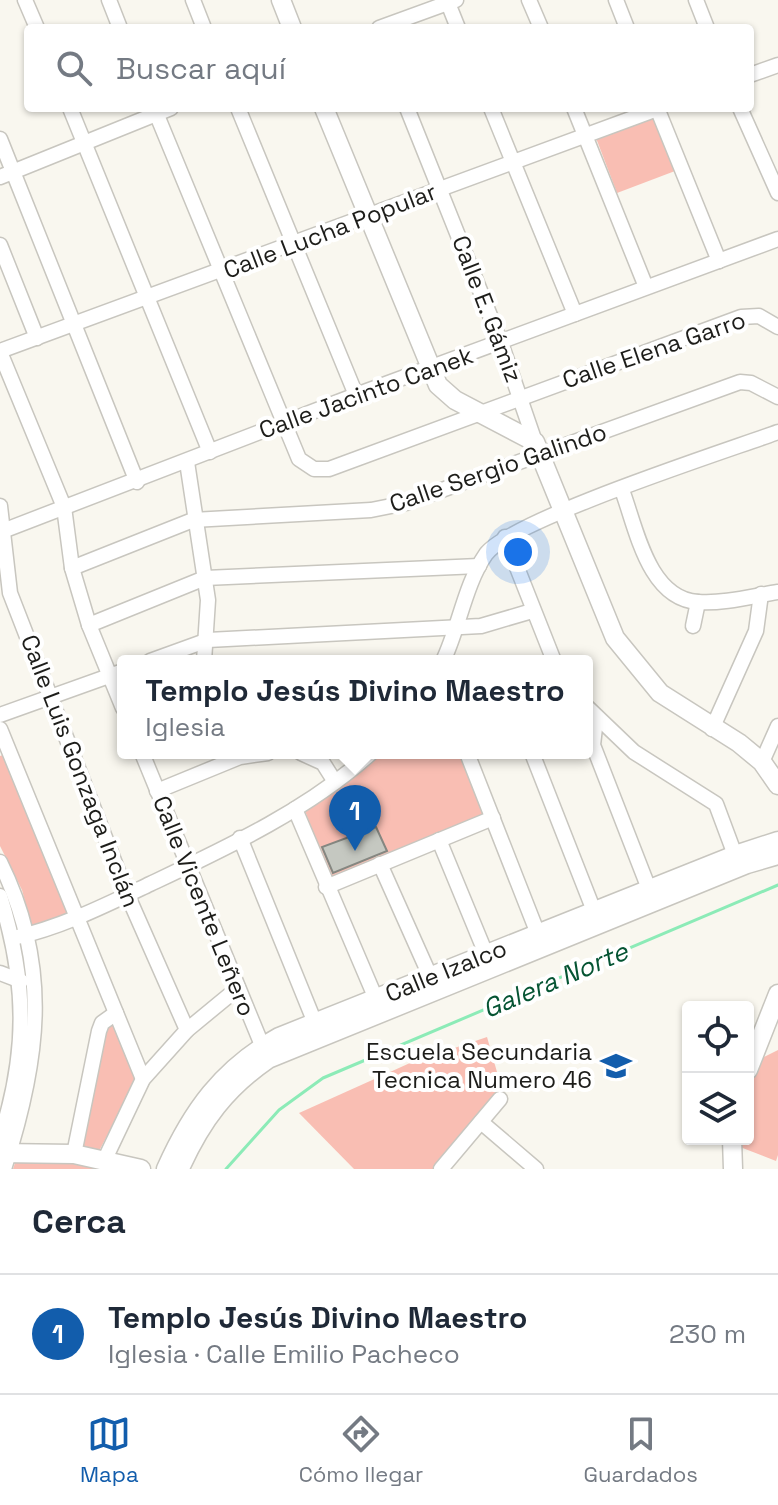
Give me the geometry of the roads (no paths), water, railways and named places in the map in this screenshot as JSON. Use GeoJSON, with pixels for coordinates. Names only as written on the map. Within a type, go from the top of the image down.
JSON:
{"type":"FeatureCollection","features":[{"type":"Feature","properties":{"kind":"main road"},"geometry":{"type":"LineString","coordinates":[[281,0],[290,24]]}},
{"type":"Feature","properties":{"kind":"main road"},"geometry":{"type":"LineString","coordinates":[[326,112],[429,369],[446,393],[538,449]]}},
{"type":"Feature","properties":{"kind":"main road","name":"Calle E. Gámiz"},"geometry":{"type":"LineString","coordinates":[[538,449],[615,638],[660,693],[762,762]]}},
{"type":"Feature","properties":{"kind":"main road"},"geometry":{"type":"LineString","coordinates":[[762,762],[778,785]]}},
{"type":"Feature","properties":{"kind":"main road","name":"Calle Izalco"},"geometry":{"type":"LineString","coordinates":[[166,1169],[184,1128],[218,1081],[315,1023],[735,855],[778,841]]}},
{"type":"Feature","properties":{"kind":"main road","name":"Calle Izalco"},"geometry":{"type":"LineString","coordinates":[[186,1163],[207,1115],[265,1053],[732,870],[778,855]]}},
{"type":"Feature","properties":{"kind":"main road"},"geometry":{"type":"LineString","coordinates":[[754,1055],[778,994]]}},
{"type":"Feature","properties":{"kind":"main road"},"geometry":{"type":"LineString","coordinates":[[732,1145],[733,1169]]}},
{"type":"Feature","properties":{"kind":"main road"},"geometry":{"type":"LineString","coordinates":[[3,1153],[74,1154],[141,1169]]}},
{"type":"Feature","properties":{"kind":"street"},"geometry":{"type":"LineString","coordinates":[[25,0],[35,24]]}},
{"type":"Feature","properties":{"kind":"street"},"geometry":{"type":"LineString","coordinates":[[109,0],[118,24]]}},
{"type":"Feature","properties":{"kind":"street"},"geometry":{"type":"LineString","coordinates":[[193,0],[202,24]]}},
{"type":"Feature","properties":{"kind":"street"},"geometry":{"type":"LineString","coordinates":[[529,0],[539,24]]}},
{"type":"Feature","properties":{"kind":"street"},"geometry":{"type":"LineString","coordinates":[[616,0],[625,24]]}},
{"type":"Feature","properties":{"kind":"street"},"geometry":{"type":"LineString","coordinates":[[696,0],[705,24]]}},
{"type":"Feature","properties":{"kind":"street"},"geometry":{"type":"LineString","coordinates":[[390,24],[452,2],[457,24]]}},
{"type":"Feature","properties":{"kind":"street"},"geometry":{"type":"LineString","coordinates":[[754,74],[778,65]]}},
{"type":"Feature","properties":{"kind":"street"},"geometry":{"type":"LineString","coordinates":[[72,112],[210,452]]}},
{"type":"Feature","properties":{"kind":"street"},"geometry":{"type":"LineString","coordinates":[[7,174],[156,112]]}},
{"type":"Feature","properties":{"kind":"street","name":"Calle Elena Garro"},"geometry":{"type":"LineString","coordinates":[[162,112],[221,272],[286,421],[299,459],[319,470],[746,315],[759,316],[778,327]]}},
{"type":"Feature","properties":{"kind":"street"},"geometry":{"type":"LineString","coordinates":[[240,112],[356,395]]}},
{"type":"Feature","properties":{"kind":"street","name":"Calle E. Gámiz"},"geometry":{"type":"LineString","coordinates":[[409,112],[501,343],[538,449]]}},
{"type":"Feature","properties":{"kind":"street"},"geometry":{"type":"LineString","coordinates":[[493,112],[575,314]]}},
{"type":"Feature","properties":{"kind":"street"},"geometry":{"type":"LineString","coordinates":[[576,112],[646,287]]}},
{"type":"Feature","properties":{"kind":"street","name":"Calle Lucha Popular"},"geometry":{"type":"LineString","coordinates":[[0,352],[647,112]]}},
{"type":"Feature","properties":{"kind":"street"},"geometry":{"type":"LineString","coordinates":[[660,112],[719,261]]}},
{"type":"Feature","properties":{"kind":"street"},"geometry":{"type":"LineString","coordinates":[[742,112],[778,193]]}},
{"type":"Feature","properties":{"kind":"street"},"geometry":{"type":"LineString","coordinates":[[0,139],[7,174],[75,324],[137,482]]}},
{"type":"Feature","properties":{"kind":"street","name":"Calle Jacinto Canek"},"geometry":{"type":"LineString","coordinates":[[2,531],[137,482],[286,421],[778,239]]}},
{"type":"Feature","properties":{"kind":"street"},"geometry":{"type":"LineString","coordinates":[[0,245],[37,338]]}},
{"type":"Feature","properties":{"kind":"street"},"geometry":{"type":"LineString","coordinates":[[0,352],[64,507],[72,568],[89,625],[116,673],[0,715]]}},
{"type":"Feature","properties":{"kind":"street","name":"Calle Sergio Galindo"},"geometry":{"type":"LineString","coordinates":[[72,568],[193,520],[380,508],[406,503],[538,449],[740,382],[751,383],[778,397]]}},
{"type":"Feature","properties":{"kind":"street"},"geometry":{"type":"LineString","coordinates":[[445,655],[479,566],[487,552],[505,537],[563,511],[778,432]]}},
{"type":"Feature","properties":{"kind":"street"},"geometry":{"type":"LineString","coordinates":[[187,462],[193,520],[205,578],[208,640],[205,655]]}},
{"type":"Feature","properties":{"kind":"street"},"geometry":{"type":"LineString","coordinates":[[622,490],[659,581],[682,598],[698,602],[778,592]]}},
{"type":"Feature","properties":{"kind":"street","name":"Calle Luis Gonzaga Inclán"},"geometry":{"type":"LineString","coordinates":[[0,506],[7,582],[127,894],[187,1030]]}},
{"type":"Feature","properties":{"kind":"street"},"geometry":{"type":"LineString","coordinates":[[505,537],[551,655]]}},
{"type":"Feature","properties":{"kind":"street"},"geometry":{"type":"LineString","coordinates":[[89,625],[205,578],[479,566]]}},
{"type":"Feature","properties":{"kind":"street"},"geometry":{"type":"LineString","coordinates":[[712,729],[756,631],[761,594]]}},
{"type":"Feature","properties":{"kind":"street"},"geometry":{"type":"LineString","coordinates":[[693,626],[698,602]]}},
{"type":"Feature","properties":{"kind":"street"},"geometry":{"type":"LineString","coordinates":[[167,655],[208,640],[496,624],[532,611]]}},
{"type":"Feature","properties":{"kind":"street"},"geometry":{"type":"LineString","coordinates":[[593,715],[634,752],[716,804],[735,855]]}},
{"type":"Feature","properties":{"kind":"street"},"geometry":{"type":"LineString","coordinates":[[762,762],[778,726]]}},
{"type":"Feature","properties":{"kind":"street"},"geometry":{"type":"LineString","coordinates":[[0,729],[143,1079]]}},
{"type":"Feature","properties":{"kind":"street"},"geometry":{"type":"LineString","coordinates":[[593,745],[649,889]]}},
{"type":"Feature","properties":{"kind":"street","name":"Calle Vicente Leñero"},"geometry":{"type":"LineString","coordinates":[[144,759],[186,867],[265,1053]]}},
{"type":"Feature","properties":{"kind":"street"},"geometry":{"type":"LineString","coordinates":[[157,791],[235,759]]}},
{"type":"Feature","properties":{"kind":"street"},"geometry":{"type":"LineString","coordinates":[[314,759],[323,763],[335,782]]}},
{"type":"Feature","properties":{"kind":"street"},"geometry":{"type":"LineString","coordinates":[[20,937],[76,917],[186,867],[295,809],[364,759]]}},
{"type":"Feature","properties":{"kind":"street"},"geometry":{"type":"LineString","coordinates":[[469,759],[538,934]]}},
{"type":"Feature","properties":{"kind":"street"},"geometry":{"type":"LineString","coordinates":[[534,759],[594,911]]}},
{"type":"Feature","properties":{"kind":"street"},"geometry":{"type":"LineString","coordinates":[[295,809],[376,999]]}},
{"type":"Feature","properties":{"kind":"street"},"geometry":{"type":"LineString","coordinates":[[326,887],[493,818]]}},
{"type":"Feature","properties":{"kind":"street"},"geometry":{"type":"LineString","coordinates":[[240,838],[315,1023]]}},
{"type":"Feature","properties":{"kind":"street"},"geometry":{"type":"LineString","coordinates":[[439,840],[486,954]]}},
{"type":"Feature","properties":{"kind":"street"},"geometry":{"type":"LineString","coordinates":[[0,862],[20,937],[21,981],[20,1059],[3,1153]]}},
{"type":"Feature","properties":{"kind":"street"},"geometry":{"type":"LineString","coordinates":[[380,864],[430,976]]}},
{"type":"Feature","properties":{"kind":"street"},"geometry":{"type":"LineString","coordinates":[[0,896],[35,975],[35,1040],[3,1153]]}},
{"type":"Feature","properties":{"kind":"street"},"geometry":{"type":"LineString","coordinates":[[0,973],[21,981]]}},
{"type":"Feature","properties":{"kind":"street"},"geometry":{"type":"LineString","coordinates":[[105,1159],[143,1079],[187,1030],[238,988]]}},
{"type":"Feature","properties":{"kind":"street"},"geometry":{"type":"LineString","coordinates":[[74,1154],[99,1031],[102,1023],[116,1013]]}},
{"type":"Feature","properties":{"kind":"street"},"geometry":{"type":"LineString","coordinates":[[441,1169],[500,1099]]}},
{"type":"Feature","properties":{"kind":"street"},"geometry":{"type":"LineString","coordinates":[[481,1122],[536,1169]]}},
{"type":"Feature","properties":{"kind":"waterway","name":"Galera Norte"},"geometry":{"type":"LineString","coordinates":[[226,1169],[279,1110],[323,1078],[778,885]]}},
{"type":"Feature","properties":{"kind":"place","name":"Templo Jesús Divino Maestro"},"geometry":{"type":"Point","coordinates":[355,851]}},
{"type":"Feature","properties":{"kind":"place","name":"Escuela Secundaria Tecnica Numero 46"},"geometry":{"type":"Point","coordinates":[616,1066]}}]}
